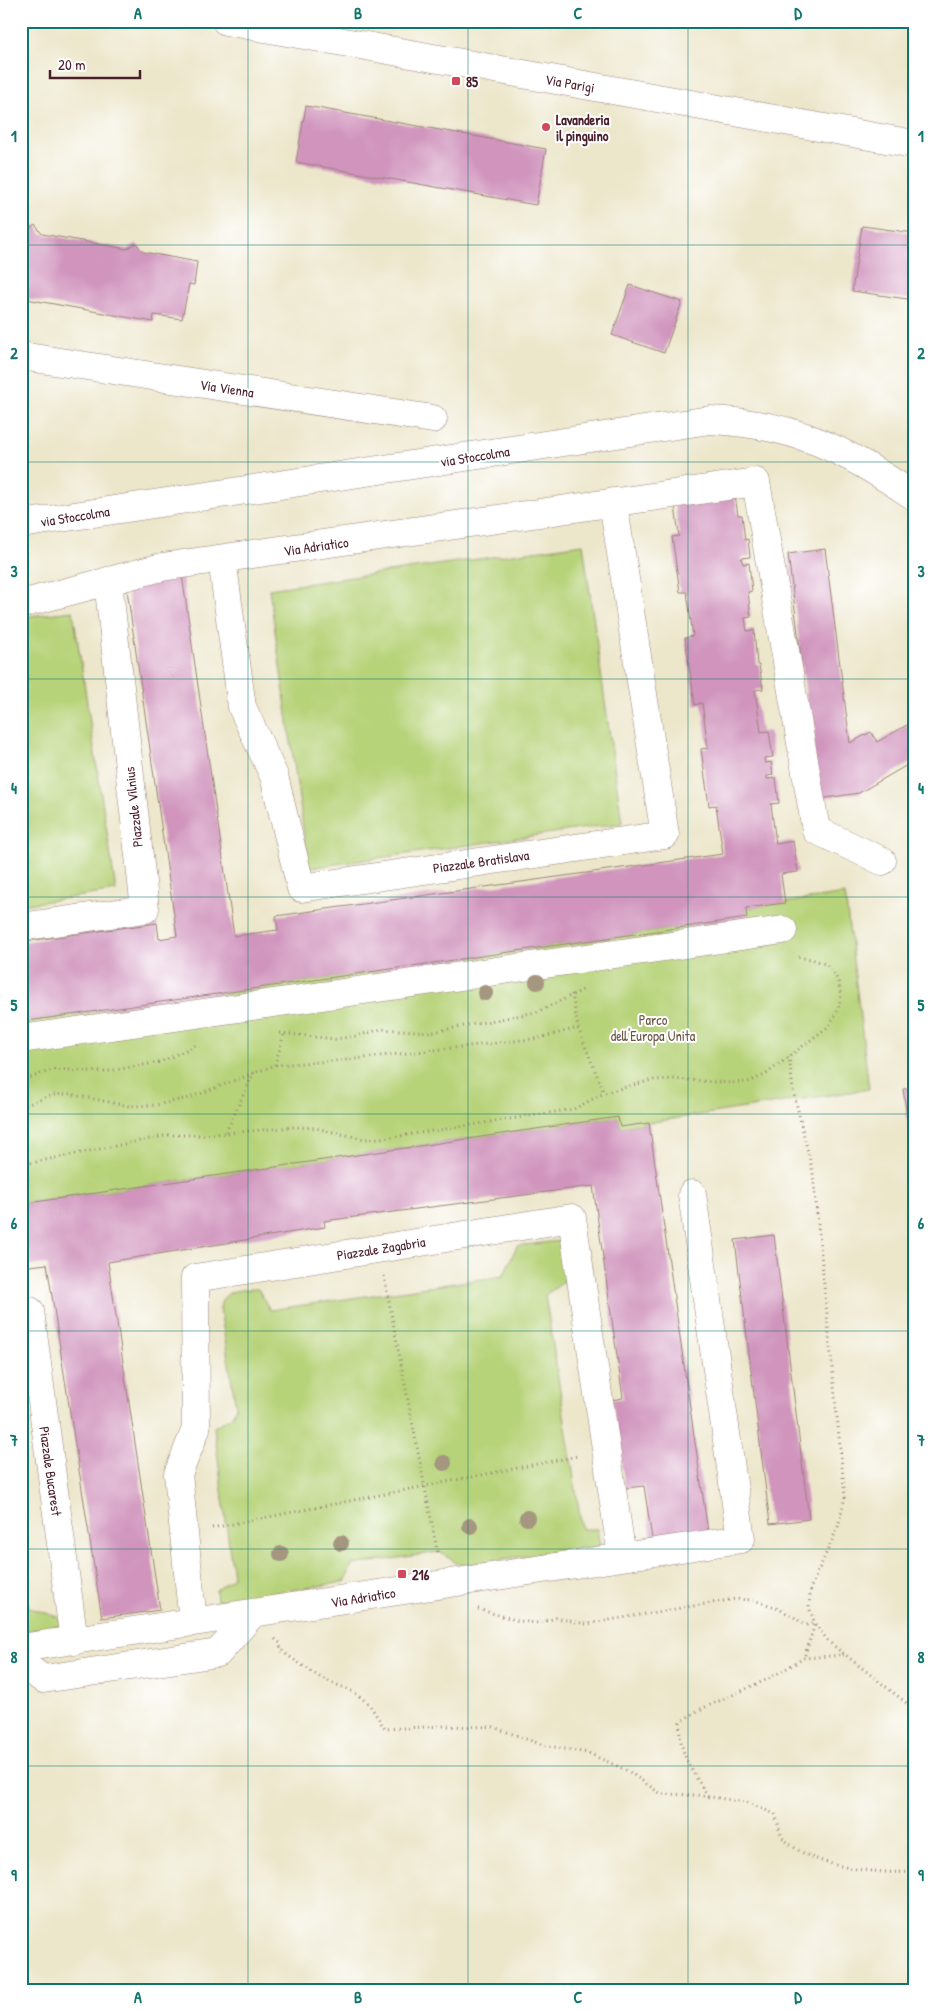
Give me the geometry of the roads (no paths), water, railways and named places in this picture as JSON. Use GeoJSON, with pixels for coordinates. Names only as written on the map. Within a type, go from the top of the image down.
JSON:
{"type":"FeatureCollection","features":[{"type":"Feature","properties":{"kind":"street","name":"Via Parigi"},"geometry":{"type":"LineString","coordinates":[[226,21],[914,144]]}},
{"type":"Feature","properties":{"kind":"street","name":"Via Vienna"},"geometry":{"type":"LineString","coordinates":[[21,356],[433,420]]}},
{"type":"Feature","properties":{"kind":"street","name":"via Stoccolma"},"geometry":{"type":"LineString","coordinates":[[21,524],[710,420],[747,422],[789,430],[836,449],[876,471],[914,496]]}},
{"type":"Feature","properties":{"kind":"street","name":"Via Adriatico"},"geometry":{"type":"LineString","coordinates":[[21,604],[162,567],[222,560],[756,482],[816,830],[882,861]]}},
{"type":"Feature","properties":{"kind":"street","name":"Piazzale Bratislava"},"geometry":{"type":"LineString","coordinates":[[222,560],[242,707],[274,776],[301,888],[665,835],[613,502]]}},
{"type":"Feature","properties":{"kind":"street","name":"Piazzale Vilnius"},"geometry":{"type":"LineString","coordinates":[[21,927],[145,909],[108,581]]}},
{"type":"Feature","properties":{"kind":"street"},"geometry":{"type":"LineString","coordinates":[[21,1039],[783,930]]}},
{"type":"Feature","properties":{"kind":"street","name":"Via Adriatico"},"geometry":{"type":"LineString","coordinates":[[21,1648],[741,1539],[692,1194]]}},
{"type":"Feature","properties":{"kind":"street","name":"Piazzale Zagabria"},"geometry":{"type":"LineString","coordinates":[[193,1622],[178,1474],[196,1429],[195,1278],[572,1218],[622,1557]]}},
{"type":"Feature","properties":{"kind":"street","name":"Piazzale Bucarest"},"geometry":{"type":"LineString","coordinates":[[21,1312],[30,1310],[74,1641]]}},
{"type":"Feature","properties":{"kind":"street"},"geometry":{"type":"LineString","coordinates":[[21,1663],[43,1679],[218,1653],[252,1613]]}},
{"type":"Feature","properties":{"kind":"place","name":"85"},"geometry":{"type":"Point","coordinates":[456,81]}},
{"type":"Feature","properties":{"kind":"place","name":"Lavanderia il pinguino"},"geometry":{"type":"Point","coordinates":[546,127]}},
{"type":"Feature","properties":{"kind":"place","name":"216"},"geometry":{"type":"Point","coordinates":[402,1574]}},
{"type":"Feature","properties":{"kind":"park label","name":"Parco dell'Europa Unita"},"geometry":{"type":"Point","coordinates":[653,1028]}}]}
